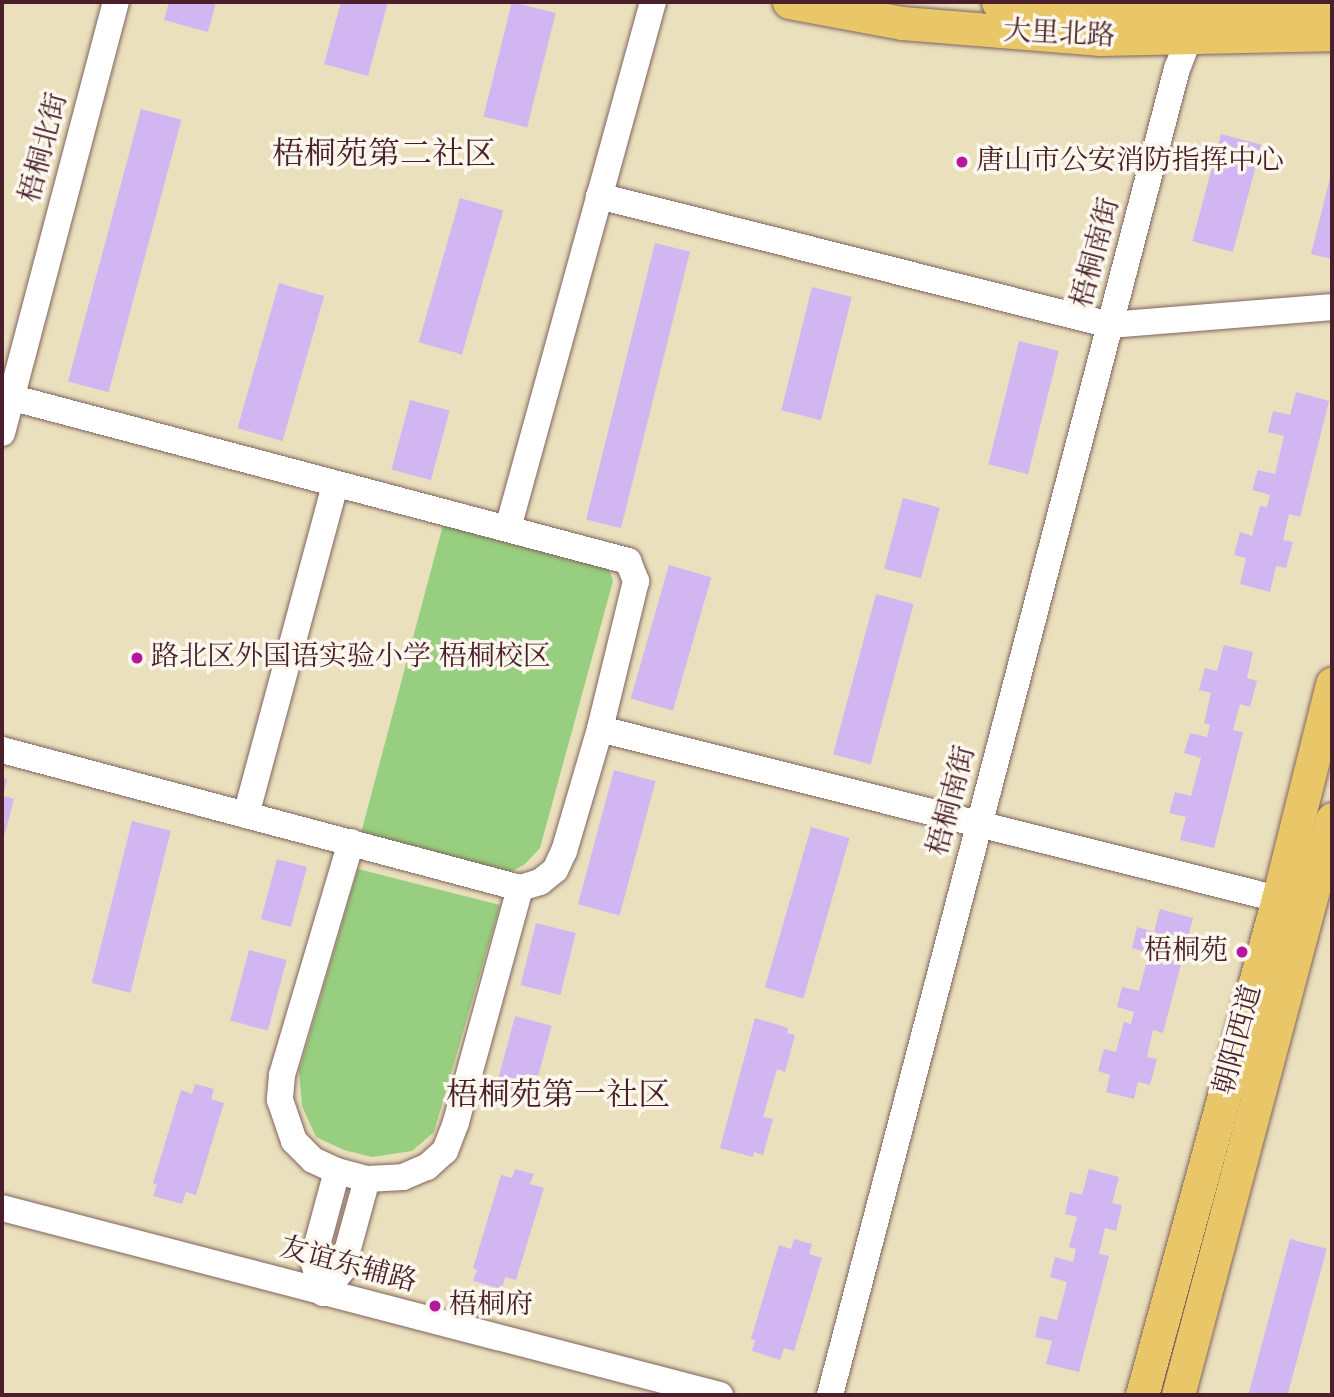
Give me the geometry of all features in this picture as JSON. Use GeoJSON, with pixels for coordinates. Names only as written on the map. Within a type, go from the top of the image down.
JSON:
{"type":"FeatureCollection","features":[{"type":"Feature","properties":{"kind":"main road","name":"大里北路"},"geometry":{"type":"LineString","coordinates":[[789,2],[902,23],[1100,39],[1197,16],[1332,4]]}},
{"type":"Feature","properties":{"kind":"main road","name":"大里北路"},"geometry":{"type":"LineString","coordinates":[[998,2],[1197,16],[1332,34]]}},
{"type":"Feature","properties":{"kind":"main road","name":"朝阳西道"},"geometry":{"type":"LineString","coordinates":[[1142,1395],[1278,899],[1332,684]]}},
{"type":"Feature","properties":{"kind":"main road","name":"朝阳西道"},"geometry":{"type":"LineString","coordinates":[[1178,1395],[1332,819]]}},
{"type":"Feature","properties":{"kind":"main road"},"geometry":{"type":"LineString","coordinates":[[1278,899],[1309,907]]}},
{"type":"Feature","properties":{"kind":"street","name":"梧桐北街"},"geometry":{"type":"LineString","coordinates":[[2,433],[5,391],[100,2]]}},
{"type":"Feature","properties":{"kind":"street","name":"梧桐北街"},"geometry":{"type":"LineString","coordinates":[[5,391],[116,2]]}},
{"type":"Feature","properties":{"kind":"street"},"geometry":{"type":"LineString","coordinates":[[508,527],[653,2]]}},
{"type":"Feature","properties":{"kind":"street","name":"梧桐南街"},"geometry":{"type":"LineString","coordinates":[[830,1395],[1116,326],[1177,69],[1197,16]]}},
{"type":"Feature","properties":{"kind":"street"},"geometry":{"type":"LineString","coordinates":[[599,196],[1116,326],[1332,307]]}},
{"type":"Feature","properties":{"kind":"street"},"geometry":{"type":"LineString","coordinates":[[2,750],[520,888],[540,882],[555,870],[564,850],[600,730],[636,581],[628,561],[508,527],[335,485],[5,391]]}},
{"type":"Feature","properties":{"kind":"street"},"geometry":{"type":"LineString","coordinates":[[246,815],[335,485]]}},
{"type":"Feature","properties":{"kind":"street"},"geometry":{"type":"LineString","coordinates":[[600,730],[1278,899]]}},
{"type":"Feature","properties":{"kind":"street","name":"梧桐南街"},"geometry":{"type":"LineString","coordinates":[[838,1395],[984,826]]}},
{"type":"Feature","properties":{"kind":"street"},"geometry":{"type":"LineString","coordinates":[[351,842],[282,1075],[280,1100],[294,1141],[313,1160],[337,1171],[367,1179],[403,1177],[427,1167],[445,1151],[456,1122],[520,888]]}},
{"type":"Feature","properties":{"kind":"street"},"geometry":{"type":"LineString","coordinates":[[323,1293],[313,1261],[337,1171]]}},
{"type":"Feature","properties":{"kind":"street"},"geometry":{"type":"LineString","coordinates":[[323,1293],[342,1270],[367,1179]]}},
{"type":"Feature","properties":{"kind":"street","name":"友谊东辅路"},"geometry":{"type":"LineString","coordinates":[[2,1208],[720,1395]]}},
{"type":"Feature","properties":{"kind":"green space"},"geometry":{"type":"Polygon","coordinates":[[[443,525],[609,569],[613,581],[540,848],[524,865],[508,873],[361,833],[443,525]]]}},
{"type":"Feature","properties":{"kind":"green space"},"geometry":{"type":"Polygon","coordinates":[[[358,869],[500,905],[434,1132],[412,1151],[372,1157],[344,1150],[316,1137],[302,1106],[299,1071],[358,869]]]}},
{"type":"Feature","properties":{"kind":"building"},"geometry":{"type":"Polygon","coordinates":[[[169,2],[216,2],[208,32],[164,20],[169,2]]]}},
{"type":"Feature","properties":{"kind":"building"},"geometry":{"type":"Polygon","coordinates":[[[341,2],[388,2],[368,76],[324,64],[341,2]]]}},
{"type":"Feature","properties":{"kind":"building"},"geometry":{"type":"Polygon","coordinates":[[[512,2],[556,13],[527,127],[483,116],[512,2]]]}},
{"type":"Feature","properties":{"kind":"building"},"geometry":{"type":"Polygon","coordinates":[[[141,109],[182,120],[109,392],[68,381],[141,109]]]}},
{"type":"Feature","properties":{"kind":"building"},"geometry":{"type":"Polygon","coordinates":[[[1221,134],[1262,145],[1233,252],[1192,241],[1221,134]]]}},
{"type":"Feature","properties":{"kind":"building"},"geometry":{"type":"Polygon","coordinates":[[[1332,174],[1332,259],[1311,254],[1332,174]]]}},
{"type":"Feature","properties":{"kind":"building"},"geometry":{"type":"Polygon","coordinates":[[[460,198],[503,210],[462,355],[419,342],[460,198]]]}},
{"type":"Feature","properties":{"kind":"building"},"geometry":{"type":"Polygon","coordinates":[[[655,243],[690,252],[621,528],[586,520],[655,243]]]}},
{"type":"Feature","properties":{"kind":"building"},"geometry":{"type":"Polygon","coordinates":[[[279,283],[324,296],[283,441],[237,428],[279,283]]]}},
{"type":"Feature","properties":{"kind":"building"},"geometry":{"type":"Polygon","coordinates":[[[812,287],[852,297],[821,420],[781,410],[812,287]]]}},
{"type":"Feature","properties":{"kind":"building"},"geometry":{"type":"Polygon","coordinates":[[[1019,341],[1059,351],[1028,474],[988,464],[1019,341]]]}},
{"type":"Feature","properties":{"kind":"building"},"geometry":{"type":"Polygon","coordinates":[[[1296,392],[1329,401],[1300,517],[1289,514],[1283,540],[1293,542],[1286,568],[1276,566],[1270,592],[1240,584],[1246,558],[1234,555],[1240,532],[1252,536],[1260,506],[1267,507],[1270,495],[1252,490],[1258,470],[1275,474],[1284,436],[1268,432],[1273,411],[1290,415],[1296,392]]]}},
{"type":"Feature","properties":{"kind":"building"},"geometry":{"type":"Polygon","coordinates":[[[410,400],[450,411],[431,480],[391,470],[410,400]]]}},
{"type":"Feature","properties":{"kind":"building"},"geometry":{"type":"Polygon","coordinates":[[[903,498],[940,508],[921,578],[884,569],[903,498]]]}},
{"type":"Feature","properties":{"kind":"building"},"geometry":{"type":"Polygon","coordinates":[[[669,565],[711,577],[673,711],[631,699],[669,565]]]}},
{"type":"Feature","properties":{"kind":"building"},"geometry":{"type":"Polygon","coordinates":[[[876,594],[914,604],[871,764],[833,754],[876,594]]]}},
{"type":"Feature","properties":{"kind":"building"},"geometry":{"type":"Polygon","coordinates":[[[1224,645],[1253,652],[1247,678],[1257,681],[1250,707],[1240,704],[1233,730],[1243,732],[1214,848],[1180,840],[1186,817],[1169,813],[1175,792],[1191,796],[1201,758],[1184,753],[1190,733],[1207,737],[1210,725],[1204,723],[1211,693],[1199,690],[1205,668],[1217,671],[1224,645]]]}},
{"type":"Feature","properties":{"kind":"building"},"geometry":{"type":"Polygon","coordinates":[[[614,770],[656,781],[620,915],[578,904],[614,770]]]}},
{"type":"Feature","properties":{"kind":"building"},"geometry":{"type":"Polygon","coordinates":[[[2,778],[7,779],[3,796],[14,799],[3,840],[2,778]]]}},
{"type":"Feature","properties":{"kind":"building"},"geometry":{"type":"Polygon","coordinates":[[[132,821],[171,831],[130,993],[92,983],[132,821]]]}},
{"type":"Feature","properties":{"kind":"building"},"geometry":{"type":"Polygon","coordinates":[[[811,827],[849,838],[803,999],[765,988],[811,827]]]}},
{"type":"Feature","properties":{"kind":"building"},"geometry":{"type":"Polygon","coordinates":[[[277,859],[307,867],[291,927],[261,919],[277,859]]]}},
{"type":"Feature","properties":{"kind":"building"},"geometry":{"type":"Polygon","coordinates":[[[1160,909],[1193,918],[1163,1033],[1153,1030],[1147,1057],[1157,1059],[1150,1085],[1138,1082],[1134,1099],[1106,1092],[1110,1075],[1098,1071],[1104,1049],[1116,1052],[1124,1022],[1131,1024],[1134,1012],[1117,1007],[1122,987],[1139,991],[1149,953],[1132,948],[1137,927],[1154,932],[1160,909]]]}},
{"type":"Feature","properties":{"kind":"building"},"geometry":{"type":"Polygon","coordinates":[[[536,923],[576,933],[560,995],[521,985],[536,923]]]}},
{"type":"Feature","properties":{"kind":"building"},"geometry":{"type":"Polygon","coordinates":[[[249,950],[287,960],[268,1031],[230,1021],[249,950]]]}},
{"type":"Feature","properties":{"kind":"building"},"geometry":{"type":"Polygon","coordinates":[[[515,1016],[552,1026],[533,1096],[496,1087],[515,1016]]]}},
{"type":"Feature","properties":{"kind":"building"},"geometry":{"type":"Polygon","coordinates":[[[755,1018],[788,1028],[787,1033],[795,1035],[785,1072],[777,1069],[763,1117],[773,1119],[763,1155],[754,1152],[753,1157],[720,1148],[755,1018]]]}},
{"type":"Feature","properties":{"kind":"building"},"geometry":{"type":"Polygon","coordinates":[[[195,1084],[214,1089],[211,1099],[224,1103],[196,1195],[186,1192],[182,1204],[153,1196],[157,1185],[153,1183],[181,1090],[192,1094],[195,1084]]]}},
{"type":"Feature","properties":{"kind":"building"},"geometry":{"type":"Polygon","coordinates":[[[515,1169],[534,1174],[530,1184],[544,1188],[516,1280],[505,1277],[502,1289],[473,1281],[477,1270],[473,1268],[501,1175],[512,1178],[515,1169]]]}},
{"type":"Feature","properties":{"kind":"building"},"geometry":{"type":"Polygon","coordinates":[[[1089,1169],[1119,1177],[1112,1203],[1122,1205],[1116,1231],[1105,1228],[1099,1254],[1109,1256],[1079,1372],[1046,1364],[1052,1341],[1035,1337],[1040,1316],[1057,1320],[1067,1282],[1050,1277],[1055,1257],[1073,1262],[1076,1249],[1069,1247],[1077,1217],[1065,1214],[1070,1192],[1082,1195],[1089,1169]]]}},
{"type":"Feature","properties":{"kind":"building"},"geometry":{"type":"Polygon","coordinates":[[[794,1239],[812,1244],[809,1254],[822,1258],[794,1351],[784,1348],[780,1360],[752,1351],[755,1340],[751,1339],[779,1245],[791,1249],[794,1239]]]}},
{"type":"Feature","properties":{"kind":"building"},"geometry":{"type":"Polygon","coordinates":[[[1290,1239],[1327,1249],[1288,1395],[1248,1395],[1290,1239]]]}},
{"type":"Feature","properties":{"kind":"place","name":"唐山市公安消防指挥中心"},"geometry":{"type":"Point","coordinates":[962,162]}},
{"type":"Feature","properties":{"kind":"place","name":"路北区外国语实验小学 梧桐校区"},"geometry":{"type":"Point","coordinates":[137,658]}},
{"type":"Feature","properties":{"kind":"place","name":"梧桐苑"},"geometry":{"type":"Point","coordinates":[1242,952]}},
{"type":"Feature","properties":{"kind":"place","name":"梧桐府"},"geometry":{"type":"Point","coordinates":[435,1306]}},
{"type":"Feature","properties":{"kind":"district","name":"梧桐苑第二社区"},"geometry":{"type":"Point","coordinates":[384,156]}},
{"type":"Feature","properties":{"kind":"district","name":"梧桐苑第一社区"},"geometry":{"type":"Point","coordinates":[558,1097]}}]}
